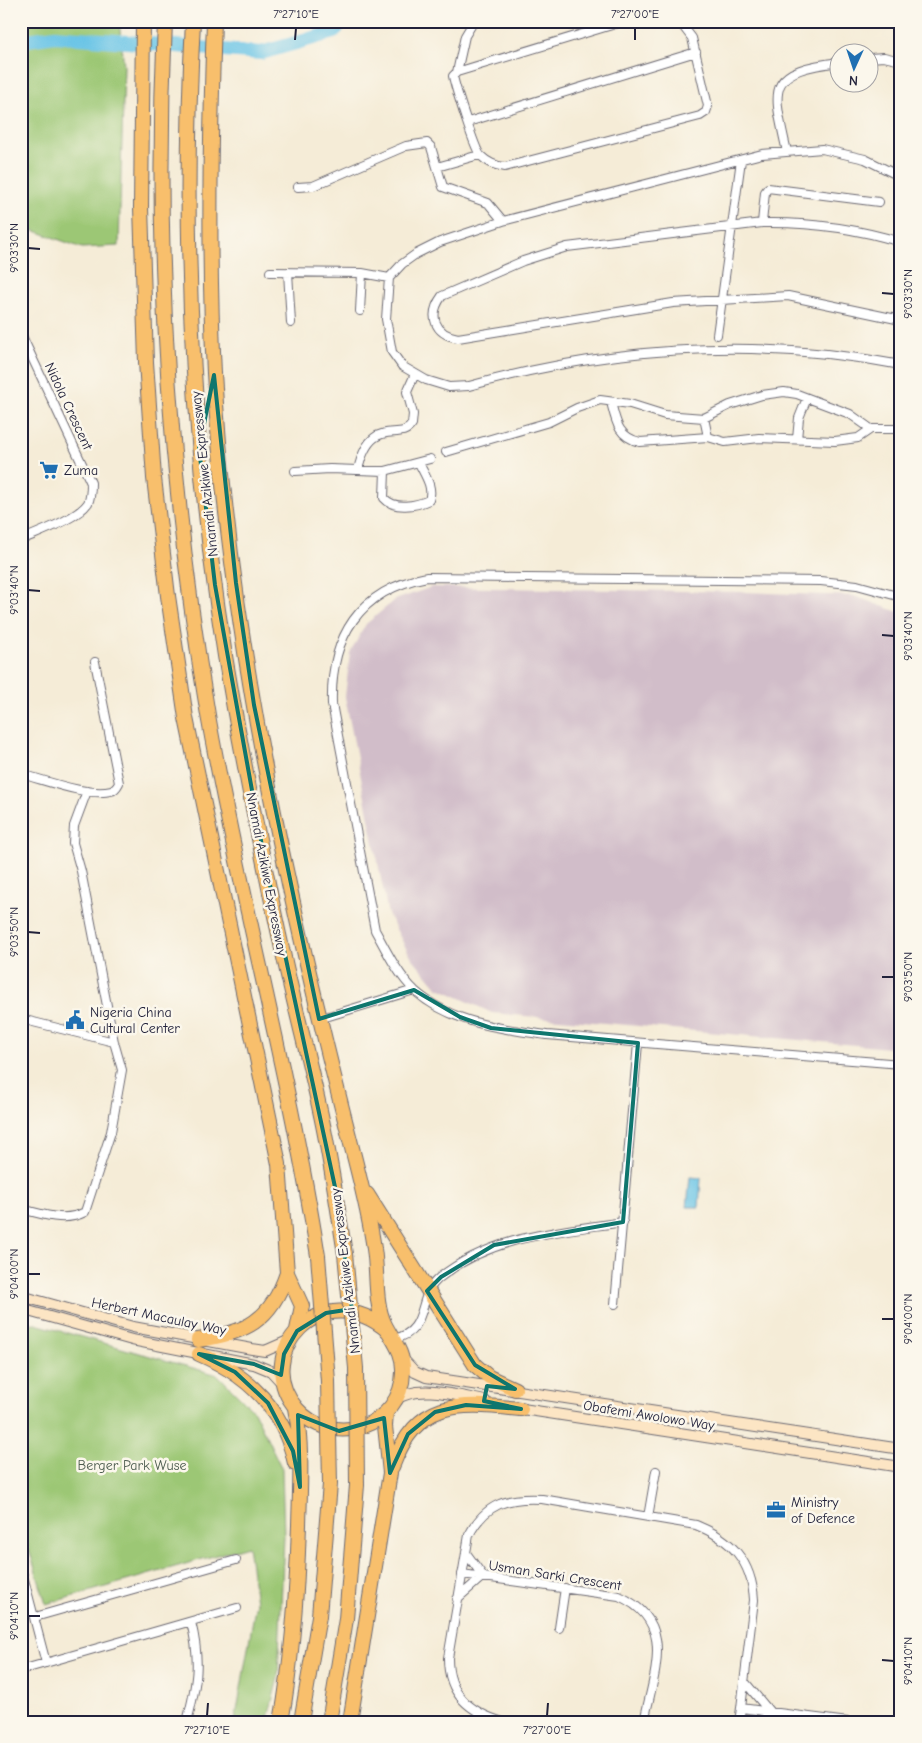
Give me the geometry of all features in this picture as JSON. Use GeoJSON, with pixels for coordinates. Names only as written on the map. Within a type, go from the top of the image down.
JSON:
{"type":"FeatureCollection","features":[{"type":"Feature","properties":{"kind":"highway"},"geometry":{"type":"LineString","coordinates":[[143,21],[140,88],[141,207],[146,362],[154,478],[168,596],[186,718],[279,1164],[287,1273],[302,1306],[294,1335],[284,1354],[282,1369],[284,1384],[295,1408],[300,1450],[300,1487],[294,1629],[290,1675],[281,1722]]}},
{"type":"Feature","properties":{"kind":"highway","name":"Nnamdi Azikiwe Expressway"},"geometry":{"type":"LineString","coordinates":[[164,21],[162,90],[163,290],[174,474],[182,546],[208,714],[232,838],[304,1174],[318,1256],[328,1381],[330,1484],[319,1616],[301,1722]]}},
{"type":"Feature","properties":{"kind":"highway","name":"Nnamdi Azikiwe Expressway"},"geometry":{"type":"LineString","coordinates":[[192,21],[190,275],[199,448],[215,585],[234,705],[283,953],[320,1107],[345,1254],[356,1368],[357,1485],[346,1619],[329,1722]]}},
{"type":"Feature","properties":{"kind":"highway","name":"Nnamdi Azikiwe Expressway"},"geometry":{"type":"LineString","coordinates":[[214,21],[210,272],[214,375],[236,583],[254,705],[305,963],[357,1170],[374,1247],[379,1308],[391,1335]]}},
{"type":"Feature","properties":{"kind":"highway"},"geometry":{"type":"LineString","coordinates":[[141,207],[163,290]]}},
{"type":"Feature","properties":{"kind":"highway"},"geometry":{"type":"LineString","coordinates":[[199,448],[214,375]]}},
{"type":"Feature","properties":{"kind":"highway"},"geometry":{"type":"LineString","coordinates":[[232,838],[237,956]]}},
{"type":"Feature","properties":{"kind":"highway"},"geometry":{"type":"LineString","coordinates":[[264,857],[305,963]]}},
{"type":"Feature","properties":{"kind":"highway"},"geometry":{"type":"LineString","coordinates":[[357,1170],[372,1202],[475,1365],[489,1377],[515,1389]]}},
{"type":"Feature","properties":{"kind":"highway"},"geometry":{"type":"LineString","coordinates":[[199,1347],[235,1334],[257,1320],[276,1301],[287,1273]]}},
{"type":"Feature","properties":{"kind":"highway"},"geometry":{"type":"LineString","coordinates":[[294,1335],[310,1320],[326,1313],[343,1310],[368,1316],[391,1335],[402,1357],[403,1372],[401,1387],[395,1401],[386,1412],[373,1423],[356,1429],[339,1431],[322,1428],[307,1420],[295,1408]]}},
{"type":"Feature","properties":{"kind":"highway"},"geometry":{"type":"LineString","coordinates":[[199,1347],[235,1372],[268,1403],[281,1425],[292,1451],[300,1487]]}},
{"type":"Feature","properties":{"kind":"highway"},"geometry":{"type":"LineString","coordinates":[[350,1722],[390,1472],[401,1444],[417,1424],[435,1412],[456,1405],[521,1409]]}},
{"type":"Feature","properties":{"kind":"highway"},"geometry":{"type":"LineString","coordinates":[[386,1412],[385,1426],[390,1472]]}},
{"type":"Feature","properties":{"kind":"main road","name":"Herbert Macaulay Way"},"geometry":{"type":"LineString","coordinates":[[21,1296],[254,1364],[271,1371],[284,1384]]}},
{"type":"Feature","properties":{"kind":"main road","name":"Herbert Macaulay Way"},"geometry":{"type":"LineString","coordinates":[[21,1309],[132,1340],[199,1347],[265,1351],[294,1335]]}},
{"type":"Feature","properties":{"kind":"main road","name":"Obafemi Awolowo Way"},"geometry":{"type":"LineString","coordinates":[[402,1357],[415,1372],[426,1377],[901,1449]]}},
{"type":"Feature","properties":{"kind":"main road","name":"Obafemi Awolowo Way"},"geometry":{"type":"LineString","coordinates":[[395,1401],[404,1394],[418,1391],[475,1399],[521,1409],[901,1468]]}},
{"type":"Feature","properties":{"kind":"street"},"geometry":{"type":"LineString","coordinates":[[474,21],[466,36],[457,72],[454,76],[455,89],[479,155],[496,166],[505,167],[700,116],[706,112],[708,106],[692,38],[679,21]]}},
{"type":"Feature","properties":{"kind":"street"},"geometry":{"type":"LineString","coordinates":[[457,72],[626,21]]}},
{"type":"Feature","properties":{"kind":"street"},"geometry":{"type":"LineString","coordinates":[[468,122],[696,52]]}},
{"type":"Feature","properties":{"kind":"street"},"geometry":{"type":"LineString","coordinates":[[880,57],[901,61]]}},
{"type":"Feature","properties":{"kind":"street"},"geometry":{"type":"LineString","coordinates":[[787,152],[777,104],[780,84],[793,72],[830,64]]}},
{"type":"Feature","properties":{"kind":"street"},"geometry":{"type":"LineString","coordinates":[[298,187],[313,186],[418,143],[427,143],[431,146],[443,187],[488,203],[503,221]]}},
{"type":"Feature","properties":{"kind":"street"},"geometry":{"type":"LineString","coordinates":[[901,177],[865,159],[822,149],[762,154],[503,221],[440,242],[416,254],[402,264],[389,278],[386,319],[392,352],[402,366],[426,380],[449,387],[469,386],[591,358],[657,351],[720,349],[784,350],[901,365]]}},
{"type":"Feature","properties":{"kind":"street"},"geometry":{"type":"LineString","coordinates":[[437,167],[479,155]]}},
{"type":"Feature","properties":{"kind":"street"},"geometry":{"type":"LineString","coordinates":[[717,335],[741,160]]}},
{"type":"Feature","properties":{"kind":"street"},"geometry":{"type":"LineString","coordinates":[[762,223],[765,192],[768,188],[879,202]]}},
{"type":"Feature","properties":{"kind":"street"},"geometry":{"type":"LineString","coordinates":[[901,242],[812,223],[762,223],[567,247],[546,253],[442,296],[436,304],[435,316],[438,330],[446,336],[458,338],[673,303],[788,296],[901,320]]}},
{"type":"Feature","properties":{"kind":"street"},"geometry":{"type":"LineString","coordinates":[[270,272],[362,273],[389,278]]}},
{"type":"Feature","properties":{"kind":"street"},"geometry":{"type":"LineString","coordinates":[[288,272],[291,323]]}},
{"type":"Feature","properties":{"kind":"street"},"geometry":{"type":"LineString","coordinates":[[360,311],[362,273]]}},
{"type":"Feature","properties":{"kind":"street","name":"Nidola Crescent"},"geometry":{"type":"LineString","coordinates":[[21,334],[90,483],[91,494],[88,503],[74,515],[21,540]]}},
{"type":"Feature","properties":{"kind":"street"},"geometry":{"type":"LineString","coordinates":[[358,470],[366,444],[375,436],[405,430],[412,424],[412,414],[407,397],[415,374]]}},
{"type":"Feature","properties":{"kind":"street"},"geometry":{"type":"LineString","coordinates":[[446,452],[549,422],[592,402],[630,404],[665,415],[704,418],[730,405],[762,394],[784,392],[807,398],[850,414],[871,429]]}},
{"type":"Feature","properties":{"kind":"street"},"geometry":{"type":"LineString","coordinates":[[797,439],[799,418],[807,398]]}},
{"type":"Feature","properties":{"kind":"street"},"geometry":{"type":"LineString","coordinates":[[611,402],[617,425],[622,434],[640,442],[708,437],[726,442],[759,438],[835,441],[858,438],[871,429],[901,429]]}},
{"type":"Feature","properties":{"kind":"street"},"geometry":{"type":"LineString","coordinates":[[704,418],[708,437]]}},
{"type":"Feature","properties":{"kind":"street"},"geometry":{"type":"LineString","coordinates":[[295,471],[386,471],[430,459]]}},
{"type":"Feature","properties":{"kind":"street"},"geometry":{"type":"LineString","coordinates":[[386,471],[384,498],[389,504],[398,506],[422,503],[429,500],[431,494],[430,487],[419,463]]}},
{"type":"Feature","properties":{"kind":"street"},"geometry":{"type":"LineString","coordinates":[[901,597],[857,585],[821,581],[438,576],[392,586],[367,603],[350,622],[337,650],[331,682],[332,704],[375,930],[390,957],[414,990],[460,1017],[491,1028],[638,1043],[901,1064]]}},
{"type":"Feature","properties":{"kind":"street"},"geometry":{"type":"LineString","coordinates":[[21,774],[87,791],[111,791],[119,783],[94,662]]}},
{"type":"Feature","properties":{"kind":"street"},"geometry":{"type":"LineString","coordinates":[[21,1209],[58,1217],[74,1218],[85,1212],[112,1132],[122,1070],[114,1042],[81,871],[73,843],[74,826],[87,791]]}},
{"type":"Feature","properties":{"kind":"street"},"geometry":{"type":"LineString","coordinates":[[319,1018],[414,990]]}},
{"type":"Feature","properties":{"kind":"street"},"geometry":{"type":"LineString","coordinates":[[21,1019],[114,1042]]}},
{"type":"Feature","properties":{"kind":"street"},"geometry":{"type":"LineString","coordinates":[[615,1304],[638,1043]]}},
{"type":"Feature","properties":{"kind":"street"},"geometry":{"type":"LineString","coordinates":[[391,1335],[406,1336],[414,1328],[419,1321],[428,1292],[440,1277],[494,1246],[534,1236],[622,1222]]}},
{"type":"Feature","properties":{"kind":"street"},"geometry":{"type":"LineString","coordinates":[[648,1517],[656,1470]]}},
{"type":"Feature","properties":{"kind":"street"},"geometry":{"type":"LineString","coordinates":[[503,1722],[488,1718],[469,1706],[454,1689],[448,1674],[448,1658],[457,1599],[470,1535],[478,1518],[497,1505],[518,1498],[542,1499],[696,1525],[710,1530],[741,1556],[749,1570],[754,1600],[739,1722]]}},
{"type":"Feature","properties":{"kind":"street"},"geometry":{"type":"LineString","coordinates":[[457,1599],[483,1576],[466,1553]]}},
{"type":"Feature","properties":{"kind":"street"},"geometry":{"type":"LineString","coordinates":[[35,1617],[236,1560]]}},
{"type":"Feature","properties":{"kind":"street"},"geometry":{"type":"LineString","coordinates":[[21,1568],[46,1664]]}},
{"type":"Feature","properties":{"kind":"street","name":"Usman Sarki Crescent"},"geometry":{"type":"LineString","coordinates":[[462,1574],[619,1596],[636,1603],[653,1623],[658,1640],[657,1658],[644,1722]]}},
{"type":"Feature","properties":{"kind":"street"},"geometry":{"type":"LineString","coordinates":[[559,1628],[564,1588]]}},
{"type":"Feature","properties":{"kind":"street"},"geometry":{"type":"LineString","coordinates":[[21,1670],[237,1608]]}},
{"type":"Feature","properties":{"kind":"street"},"geometry":{"type":"LineString","coordinates":[[187,1722],[198,1663],[191,1622]]}},
{"type":"Feature","properties":{"kind":"street"},"geometry":{"type":"LineString","coordinates":[[744,1681],[770,1712]]}},
{"type":"Feature","properties":{"kind":"street"},"geometry":{"type":"LineString","coordinates":[[741,1708],[848,1722]]}},
{"type":"Feature","properties":{"kind":"street"},"geometry":{"type":"LineString","coordinates":[[758,1722],[770,1712]]}},
{"type":"Feature","properties":{"kind":"highlighted area"},"geometry":{"type":"Polygon","coordinates":[[[214,375],[236,583],[254,705],[319,1019],[414,990],[460,1017],[491,1028],[638,1043],[623,1222],[494,1245],[441,1277],[427,1291],[475,1365],[515,1389],[487,1386],[484,1401],[521,1409],[466,1405],[435,1412],[408,1434],[390,1473],[384,1418],[339,1431],[298,1415],[300,1487],[293,1451],[268,1403],[235,1372],[199,1354],[254,1364],[281,1375],[284,1354],[297,1331],[326,1313],[352,1309],[335,1187],[264,857],[215,585],[199,448],[214,375]]]}},
{"type":"Feature","properties":{"kind":"shaded area"},"geometry":{"type":"Polygon","coordinates":[[[432,587],[744,592],[854,596],[901,613],[901,1049],[492,1013],[437,987],[409,954],[388,914],[345,697],[350,653],[366,624],[395,600],[432,587]]]}},
{"type":"Feature","properties":{"kind":"green space"},"geometry":{"type":"Polygon","coordinates":[[[21,21],[119,21],[124,66],[119,246],[82,248],[24,227],[25,218],[21,217],[21,21]]]}},
{"type":"Feature","properties":{"kind":"green space","name":"Berger Park Wuse"},"geometry":{"type":"Polygon","coordinates":[[[21,1320],[218,1375],[254,1411],[282,1469],[284,1536],[278,1678],[267,1722],[235,1722],[256,1602],[248,1546],[46,1604],[21,1524],[21,1320]]]}},
{"type":"Feature","properties":{"kind":"water"},"geometry":{"type":"Polygon","coordinates":[[[690,1177],[701,1178],[699,1207],[687,1207],[690,1177]]]}},
{"type":"Feature","properties":{"kind":"waterway"},"geometry":{"type":"LineString","coordinates":[[21,41],[55,36],[261,53],[334,32],[342,21]]}},
{"type":"Feature","properties":{"kind":"place","name":"Zuma"},"geometry":{"type":"Point","coordinates":[49,470]}},
{"type":"Feature","properties":{"kind":"place","name":"Nigeria China Cultural Center"},"geometry":{"type":"Point","coordinates":[75,1020]}},
{"type":"Feature","properties":{"kind":"place","name":"Ministry of Defence"},"geometry":{"type":"Point","coordinates":[776,1510]}}]}
